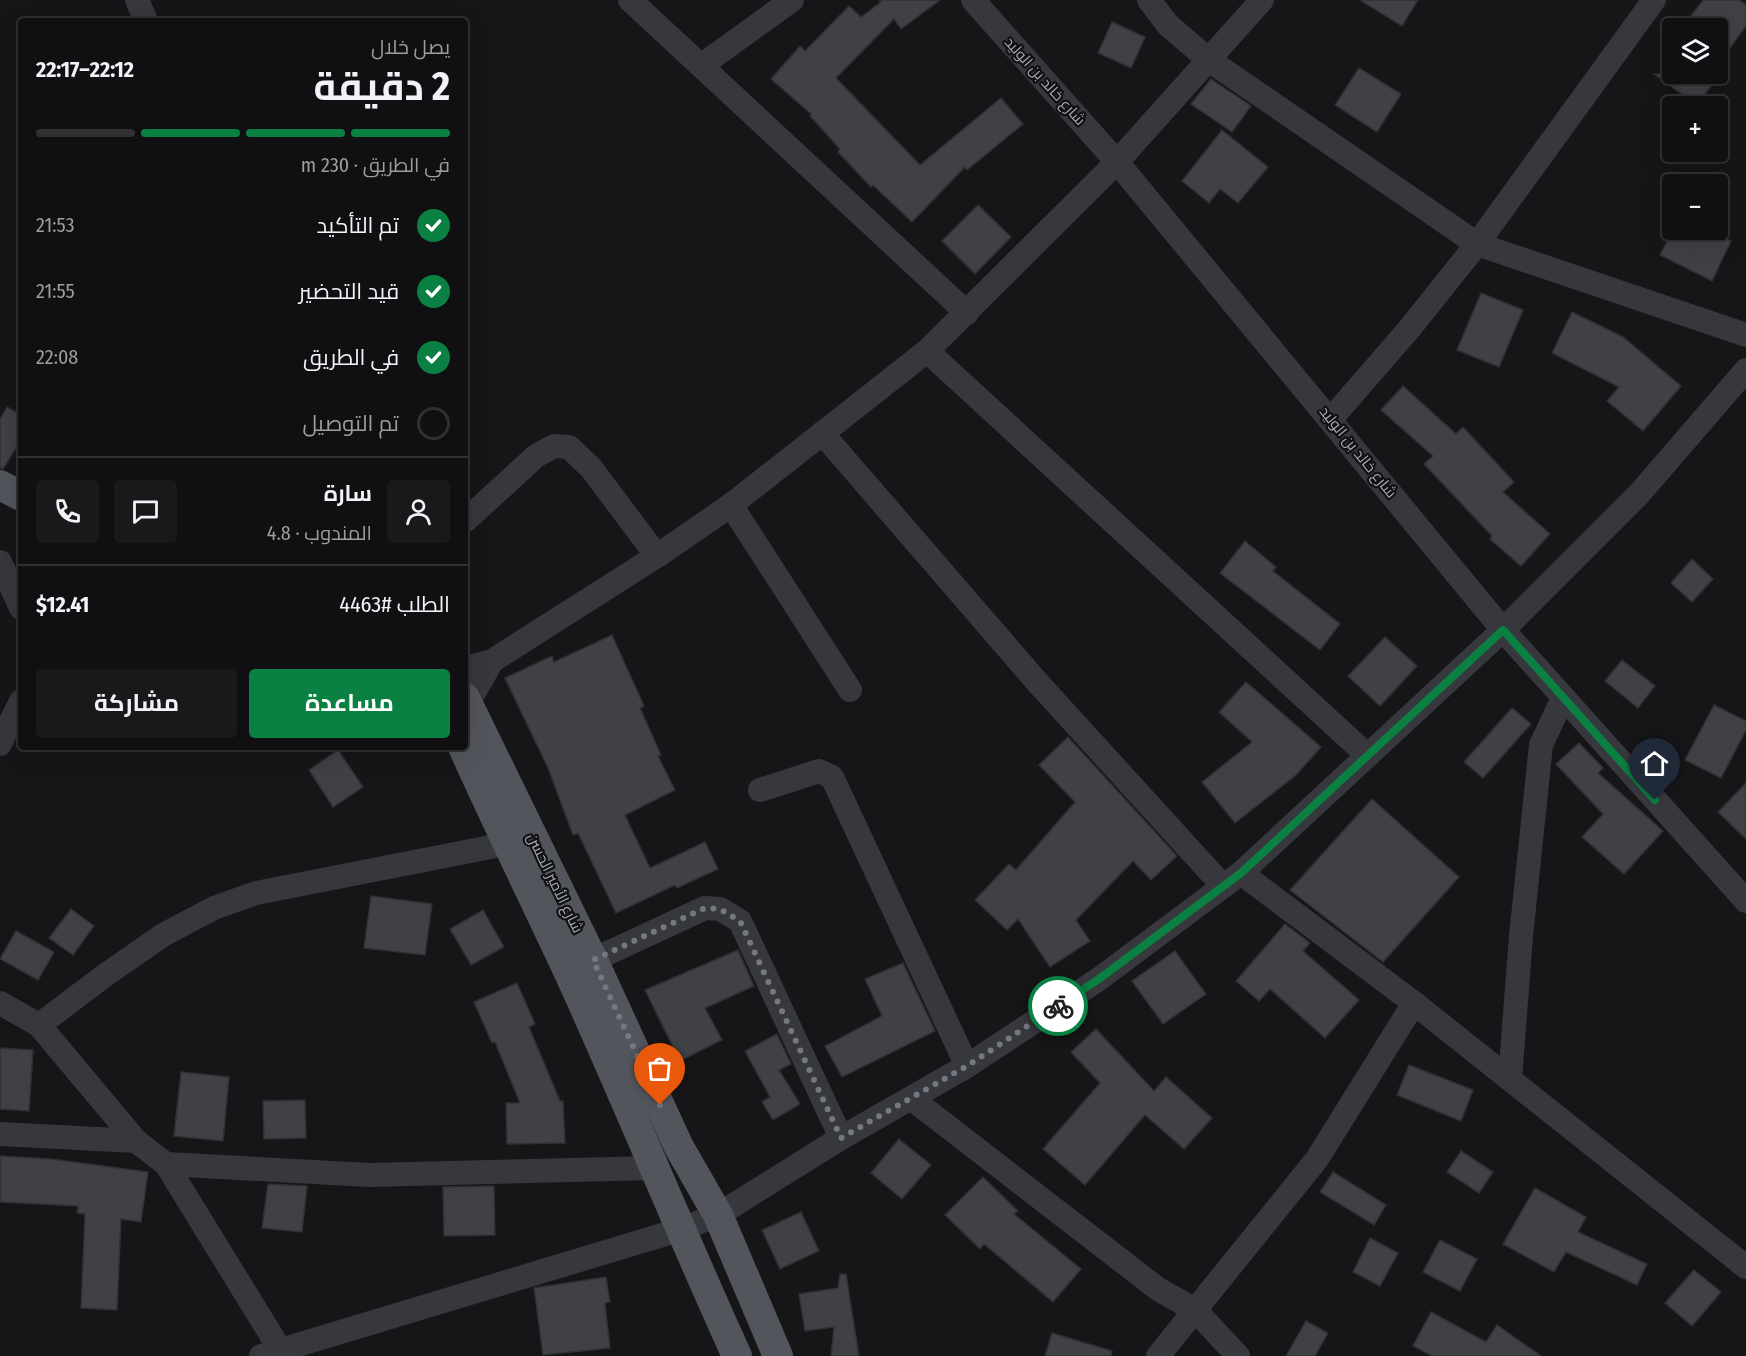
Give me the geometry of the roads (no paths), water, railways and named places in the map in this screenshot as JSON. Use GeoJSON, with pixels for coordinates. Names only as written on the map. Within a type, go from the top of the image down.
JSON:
{"type":"FeatureCollection","features":[{"type":"Feature","properties":{"kind":"main road"},"geometry":{"type":"LineString","coordinates":[[0,485],[18,494]]}},
{"type":"Feature","properties":{"kind":"main road","name":"شارع الأمير الحسن"},"geometry":{"type":"LineString","coordinates":[[468,707],[593,960],[679,1146],[717,1215],[778,1356]]}},
{"type":"Feature","properties":{"kind":"main road","name":"شارع الأمير الحسن"},"geometry":{"type":"LineString","coordinates":[[464,750],[506,844],[569,973],[655,1168],[679,1230],[737,1356]]}},
{"type":"Feature","properties":{"kind":"street"},"geometry":{"type":"LineString","coordinates":[[137,0],[145,18]]}},
{"type":"Feature","properties":{"kind":"street"},"geometry":{"type":"LineString","coordinates":[[630,0],[967,313]]}},
{"type":"Feature","properties":{"kind":"street"},"geometry":{"type":"LineString","coordinates":[[702,65],[792,0]]}},
{"type":"Feature","properties":{"kind":"street","name":"شارع خالد بن الوليد"},"geometry":{"type":"LineString","coordinates":[[973,0],[1117,162],[1503,630],[1746,902]]}},
{"type":"Feature","properties":{"kind":"street"},"geometry":{"type":"LineString","coordinates":[[1149,0],[1168,25],[1209,60],[1477,244],[1746,335]]}},
{"type":"Feature","properties":{"kind":"street"},"geometry":{"type":"LineString","coordinates":[[468,667],[492,661],[657,556],[732,505],[927,351],[1117,162],[1262,0]]}},
{"type":"Feature","properties":{"kind":"street"},"geometry":{"type":"LineString","coordinates":[[1331,419],[1410,328],[1477,244],[1654,0]]}},
{"type":"Feature","properties":{"kind":"street"},"geometry":{"type":"LineString","coordinates":[[927,351],[1366,755]]}},
{"type":"Feature","properties":{"kind":"street"},"geometry":{"type":"LineString","coordinates":[[0,1003],[39,1025],[136,1141],[166,1164],[276,1354],[679,1230],[717,1215],[841,1138],[967,1066],[1099,979],[1232,880],[1503,630],[1638,494],[1746,370]]}},
{"type":"Feature","properties":{"kind":"street"},"geometry":{"type":"LineString","coordinates":[[822,433],[1038,683],[1232,880],[1414,1003],[1746,1267]]}},
{"type":"Feature","properties":{"kind":"street"},"geometry":{"type":"LineString","coordinates":[[468,518],[536,456],[554,446],[569,447],[591,468],[657,556]]}},
{"type":"Feature","properties":{"kind":"street"},"geometry":{"type":"LineString","coordinates":[[732,505],[850,690]]}},
{"type":"Feature","properties":{"kind":"street"},"geometry":{"type":"LineString","coordinates":[[0,562],[18,601]]}},
{"type":"Feature","properties":{"kind":"street"},"geometry":{"type":"LineString","coordinates":[[468,700],[492,661]]}},
{"type":"Feature","properties":{"kind":"street"},"geometry":{"type":"LineString","coordinates":[[1510,1079],[1521,936],[1541,745],[1563,698]]}},
{"type":"Feature","properties":{"kind":"street"},"geometry":{"type":"LineString","coordinates":[[0,744],[18,707]]}},
{"type":"Feature","properties":{"kind":"street"},"geometry":{"type":"LineString","coordinates":[[760,790],[819,771],[832,777],[967,1066]]}},
{"type":"Feature","properties":{"kind":"street"},"geometry":{"type":"LineString","coordinates":[[39,1025],[163,935],[214,908],[256,893],[506,844]]}},
{"type":"Feature","properties":{"kind":"street"},"geometry":{"type":"LineString","coordinates":[[593,960],[705,908],[720,909],[740,921],[841,1138]]}},
{"type":"Feature","properties":{"kind":"street"},"geometry":{"type":"LineString","coordinates":[[1158,1356],[1317,1159],[1414,1003]]}},
{"type":"Feature","properties":{"kind":"street"},"geometry":{"type":"LineString","coordinates":[[912,1099],[1158,1288],[1195,1310],[1238,1356]]}},
{"type":"Feature","properties":{"kind":"street"},"geometry":{"type":"LineString","coordinates":[[0,1134],[136,1141]]}},
{"type":"Feature","properties":{"kind":"street"},"geometry":{"type":"LineString","coordinates":[[166,1164],[369,1175],[655,1168]]}}]}
